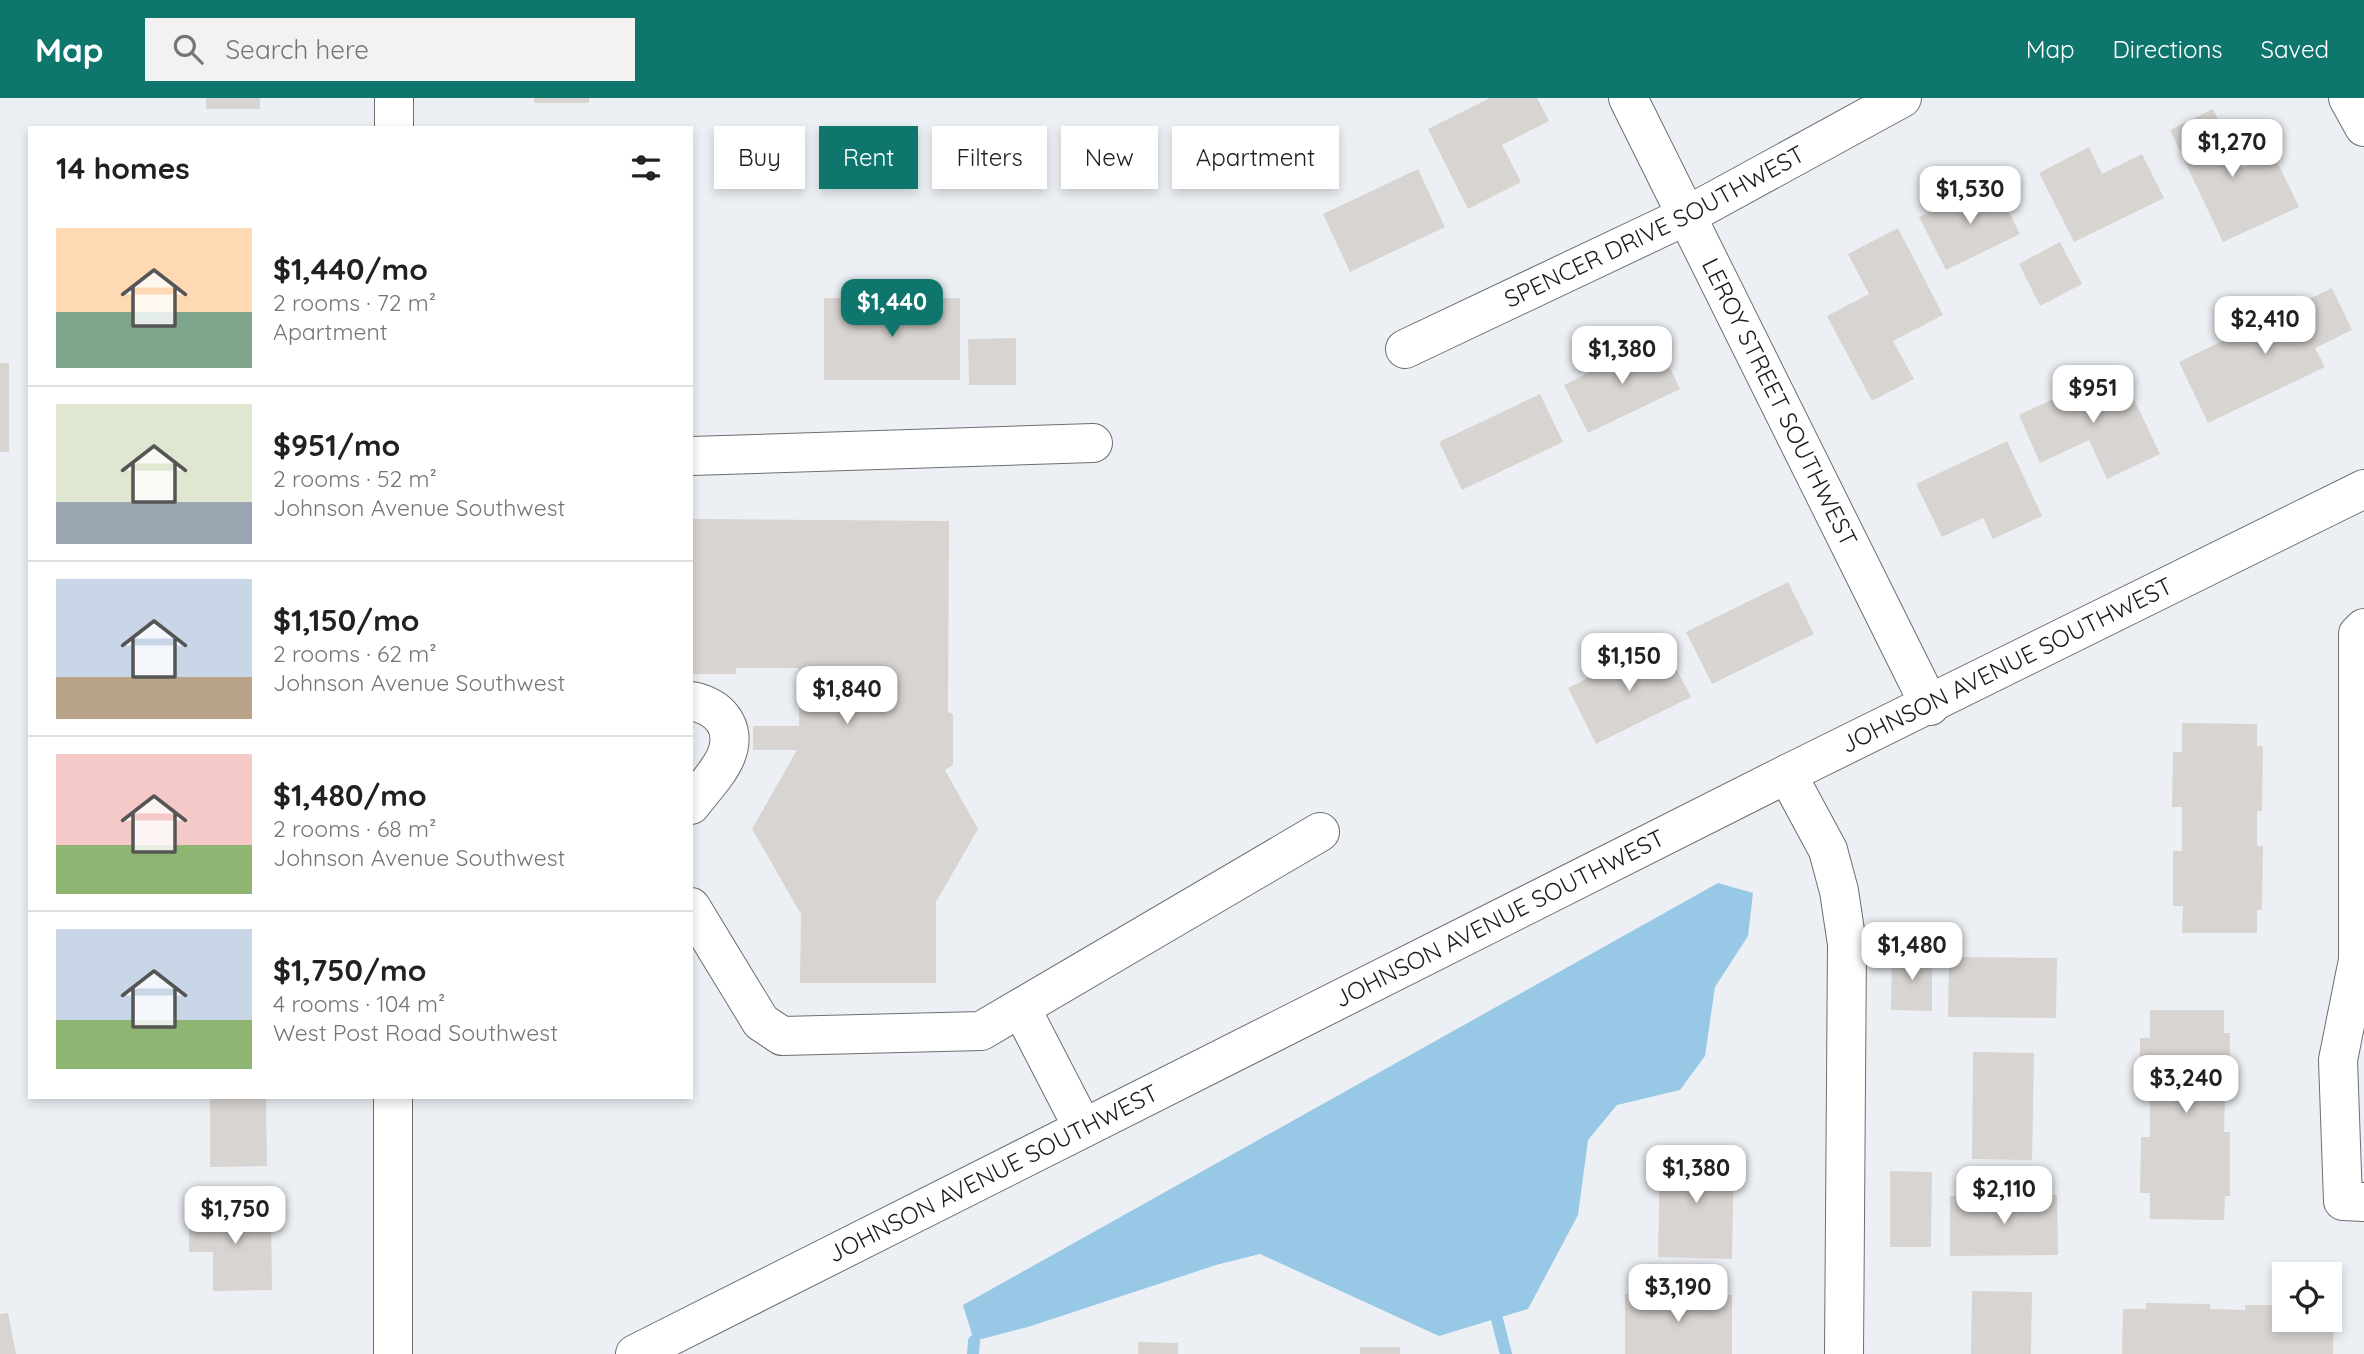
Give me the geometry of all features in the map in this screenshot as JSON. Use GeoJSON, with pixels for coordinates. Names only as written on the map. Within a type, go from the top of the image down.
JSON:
{"type":"FeatureCollection","features":[{"type":"Feature","properties":{"kind":"street"},"geometry":{"type":"LineString","coordinates":[[394,98],[394,126]]}},
{"type":"Feature","properties":{"kind":"street","name":"LEROY STREET SOUTHWEST"},"geometry":{"type":"LineString","coordinates":[[1628,98],[1930,706]]}},
{"type":"Feature","properties":{"kind":"street","name":"SPENCER DRIVE SOUTHWEST"},"geometry":{"type":"LineString","coordinates":[[1405,349],[1688,215],[1902,98]]}},
{"type":"Feature","properties":{"kind":"street"},"geometry":{"type":"LineString","coordinates":[[2348,98],[2364,127]]}},
{"type":"Feature","properties":{"kind":"street"},"geometry":{"type":"LineString","coordinates":[[693,456],[1093,443]]}},
{"type":"Feature","properties":{"kind":"street","name":"JOHNSON AVENUE SOUTHWEST"},"geometry":{"type":"LineString","coordinates":[[635,1354],[1787,774],[1930,706],[2364,489]]}},
{"type":"Feature","properties":{"kind":"street"},"geometry":{"type":"LineString","coordinates":[[2364,628],[2358,634],[2358,960],[2338,1060],[2351,1080],[2343,1201],[2364,1202]]}},
{"type":"Feature","properties":{"kind":"street"},"geometry":{"type":"LineString","coordinates":[[693,701],[710,704],[723,716],[729,736],[727,754],[693,802]]}},
{"type":"Feature","properties":{"kind":"street"},"geometry":{"type":"LineString","coordinates":[[1787,774],[1828,850],[1839,891],[1847,944],[1844,1354]]}},
{"type":"Feature","properties":{"kind":"street"},"geometry":{"type":"LineString","coordinates":[[693,910],[761,1022],[782,1036],[981,1031],[1320,832]]}},
{"type":"Feature","properties":{"kind":"street"},"geometry":{"type":"LineString","coordinates":[[1021,1008],[1083,1128]]}},
{"type":"Feature","properties":{"kind":"street"},"geometry":{"type":"LineString","coordinates":[[393,1099],[393,1354]]}},
{"type":"Feature","properties":{"kind":"water"},"geometry":{"type":"Polygon","coordinates":[[[1718,883],[1753,893],[1748,936],[1715,987],[1705,1056],[1680,1090],[1617,1105],[1588,1140],[1578,1215],[1528,1309],[1439,1336],[1260,1254],[1216,1265],[1028,1327],[974,1341],[963,1305],[1718,883]]]}},
{"type":"Feature","properties":{"kind":"building"},"geometry":{"type":"Polygon","coordinates":[[[206,98],[260,98],[260,109],[206,109],[206,98]]]}},
{"type":"Feature","properties":{"kind":"building"},"geometry":{"type":"Polygon","coordinates":[[[534,98],[589,98],[589,103],[534,103],[534,98]]]}},
{"type":"Feature","properties":{"kind":"building"},"geometry":{"type":"Polygon","coordinates":[[[1490,98],[1537,98],[1549,121],[1502,145],[1521,182],[1468,209],[1428,129],[1490,98]]]}},
{"type":"Feature","properties":{"kind":"building"},"geometry":{"type":"Polygon","coordinates":[[[2213,109],[2242,168],[2273,153],[2299,207],[2223,242],[2170,130],[2213,109]]]}},
{"type":"Feature","properties":{"kind":"building"},"geometry":{"type":"Polygon","coordinates":[[[2089,147],[2102,174],[2142,154],[2164,198],[2074,242],[2039,173],[2089,147]]]}},
{"type":"Feature","properties":{"kind":"building"},"geometry":{"type":"Polygon","coordinates":[[[1418,169],[1445,227],[1350,272],[1323,214],[1418,169]]]}},
{"type":"Feature","properties":{"kind":"building"},"geometry":{"type":"Polygon","coordinates":[[[1993,181],[2020,234],[1946,270],[1919,217],[1993,181]]]}},
{"type":"Feature","properties":{"kind":"building"},"geometry":{"type":"Polygon","coordinates":[[[1898,228],[1943,315],[1893,341],[1914,379],[1872,401],[1827,316],[1869,294],[1848,254],[1898,228]]]}},
{"type":"Feature","properties":{"kind":"building"},"geometry":{"type":"Polygon","coordinates":[[[2060,242],[2082,284],[2040,306],[2019,264],[2060,242]]]}},
{"type":"Feature","properties":{"kind":"building"},"geometry":{"type":"Polygon","coordinates":[[[2332,288],[2352,330],[2315,348],[2325,367],[2208,423],[2179,362],[2332,288]]]}},
{"type":"Feature","properties":{"kind":"building"},"geometry":{"type":"Polygon","coordinates":[[[824,298],[960,298],[960,380],[824,380],[824,298]]]}},
{"type":"Feature","properties":{"kind":"building"},"geometry":{"type":"Polygon","coordinates":[[[1016,338],[1016,385],[969,385],[968,339],[1016,338]]]}},
{"type":"Feature","properties":{"kind":"building"},"geometry":{"type":"Polygon","coordinates":[[[1656,339],[1680,389],[1588,433],[1564,385],[1656,339]]]}},
{"type":"Feature","properties":{"kind":"building"},"geometry":{"type":"Polygon","coordinates":[[[0,363],[9,363],[9,452],[0,452],[0,363]]]}},
{"type":"Feature","properties":{"kind":"building"},"geometry":{"type":"Polygon","coordinates":[[[2119,368],[2160,454],[2107,479],[2089,440],[2040,463],[2019,415],[2119,368]]]}},
{"type":"Feature","properties":{"kind":"building"},"geometry":{"type":"Polygon","coordinates":[[[1540,394],[1563,442],[1462,490],[1439,442],[1540,394]]]}},
{"type":"Feature","properties":{"kind":"building"},"geometry":{"type":"Polygon","coordinates":[[[2007,441],[2042,516],[1993,539],[1983,518],[1942,537],[1916,484],[2007,441]]]}},
{"type":"Feature","properties":{"kind":"building"},"geometry":{"type":"Polygon","coordinates":[[[693,519],[949,521],[948,712],[953,714],[953,765],[945,770],[978,829],[936,902],[936,983],[800,983],[801,914],[752,829],[797,750],[753,750],[753,726],[799,726],[799,668],[736,668],[736,674],[693,674],[693,519]]]}},
{"type":"Feature","properties":{"kind":"building"},"geometry":{"type":"Polygon","coordinates":[[[1788,582],[1814,634],[1712,684],[1686,632],[1788,582]]]}},
{"type":"Feature","properties":{"kind":"building"},"geometry":{"type":"Polygon","coordinates":[[[1662,641],[1691,697],[1596,744],[1568,688],[1662,641]]]}},
{"type":"Feature","properties":{"kind":"building"},"geometry":{"type":"Polygon","coordinates":[[[2182,723],[2257,724],[2257,746],[2263,746],[2262,811],[2257,811],[2257,846],[2263,846],[2262,910],[2257,910],[2257,933],[2182,933],[2183,906],[2173,906],[2173,851],[2182,851],[2182,807],[2172,807],[2173,752],[2182,752],[2182,723]]]}},
{"type":"Feature","properties":{"kind":"building"},"geometry":{"type":"Polygon","coordinates":[[[1892,954],[1932,954],[1932,1011],[1891,1010],[1892,954]]]}},
{"type":"Feature","properties":{"kind":"building"},"geometry":{"type":"Polygon","coordinates":[[[1949,957],[2057,958],[2056,1018],[1948,1017],[1949,957]]]}},
{"type":"Feature","properties":{"kind":"building"},"geometry":{"type":"Polygon","coordinates":[[[2150,1010],[2224,1010],[2224,1033],[2230,1033],[2230,1097],[2225,1097],[2224,1132],[2230,1132],[2230,1196],[2225,1196],[2224,1220],[2150,1219],[2150,1193],[2140,1193],[2141,1137],[2150,1137],[2150,1093],[2140,1093],[2140,1038],[2150,1038],[2150,1010]]]}},
{"type":"Feature","properties":{"kind":"building"},"geometry":{"type":"Polygon","coordinates":[[[1973,1052],[2034,1053],[2032,1160],[1972,1159],[1973,1052]]]}},
{"type":"Feature","properties":{"kind":"building"},"geometry":{"type":"Polygon","coordinates":[[[210,1099],[266,1099],[267,1166],[210,1167],[210,1099]]]}},
{"type":"Feature","properties":{"kind":"building"},"geometry":{"type":"Polygon","coordinates":[[[1660,1151],[1734,1152],[1732,1259],[1658,1257],[1660,1151]]]}},
{"type":"Feature","properties":{"kind":"building"},"geometry":{"type":"Polygon","coordinates":[[[1890,1171],[1932,1172],[1931,1247],[1890,1247],[1890,1171]]]}},
{"type":"Feature","properties":{"kind":"building"},"geometry":{"type":"Polygon","coordinates":[[[2057,1195],[2058,1255],[1950,1256],[1950,1196],[2057,1195]]]}},
{"type":"Feature","properties":{"kind":"building"},"geometry":{"type":"Polygon","coordinates":[[[271,1207],[272,1290],[213,1291],[213,1252],[189,1252],[189,1208],[271,1207]]]}},
{"type":"Feature","properties":{"kind":"building"},"geometry":{"type":"Polygon","coordinates":[[[1972,1291],[2032,1292],[2031,1354],[1971,1354],[1972,1291]]]}},
{"type":"Feature","properties":{"kind":"building"},"geometry":{"type":"Polygon","coordinates":[[[1625,1294],[1732,1295],[1732,1354],[1625,1354],[1625,1294]]]}},
{"type":"Feature","properties":{"kind":"building"},"geometry":{"type":"Polygon","coordinates":[[[2146,1303],[2210,1304],[2210,1309],[2245,1310],[2245,1305],[2272,1305],[2272,1332],[2334,1332],[2333,1354],[2122,1354],[2123,1309],[2146,1309],[2146,1303]]]}},
{"type":"Feature","properties":{"kind":"building"},"geometry":{"type":"Polygon","coordinates":[[[8,1313],[16,1354],[0,1354],[0,1314],[8,1313]]]}},
{"type":"Feature","properties":{"kind":"building"},"geometry":{"type":"Polygon","coordinates":[[[1138,1342],[1178,1343],[1178,1354],[1138,1354],[1138,1342]]]}},
{"type":"Feature","properties":{"kind":"building"},"geometry":{"type":"Polygon","coordinates":[[[1360,1347],[1400,1347],[1400,1354],[1360,1354],[1360,1347]]]}},
{"type":"Feature","properties":{"kind":"waterway"},"geometry":{"type":"LineString","coordinates":[[1497,1319],[1506,1354]]}},
{"type":"Feature","properties":{"kind":"waterway"},"geometry":{"type":"LineString","coordinates":[[973,1354],[974,1341]]}}]}
